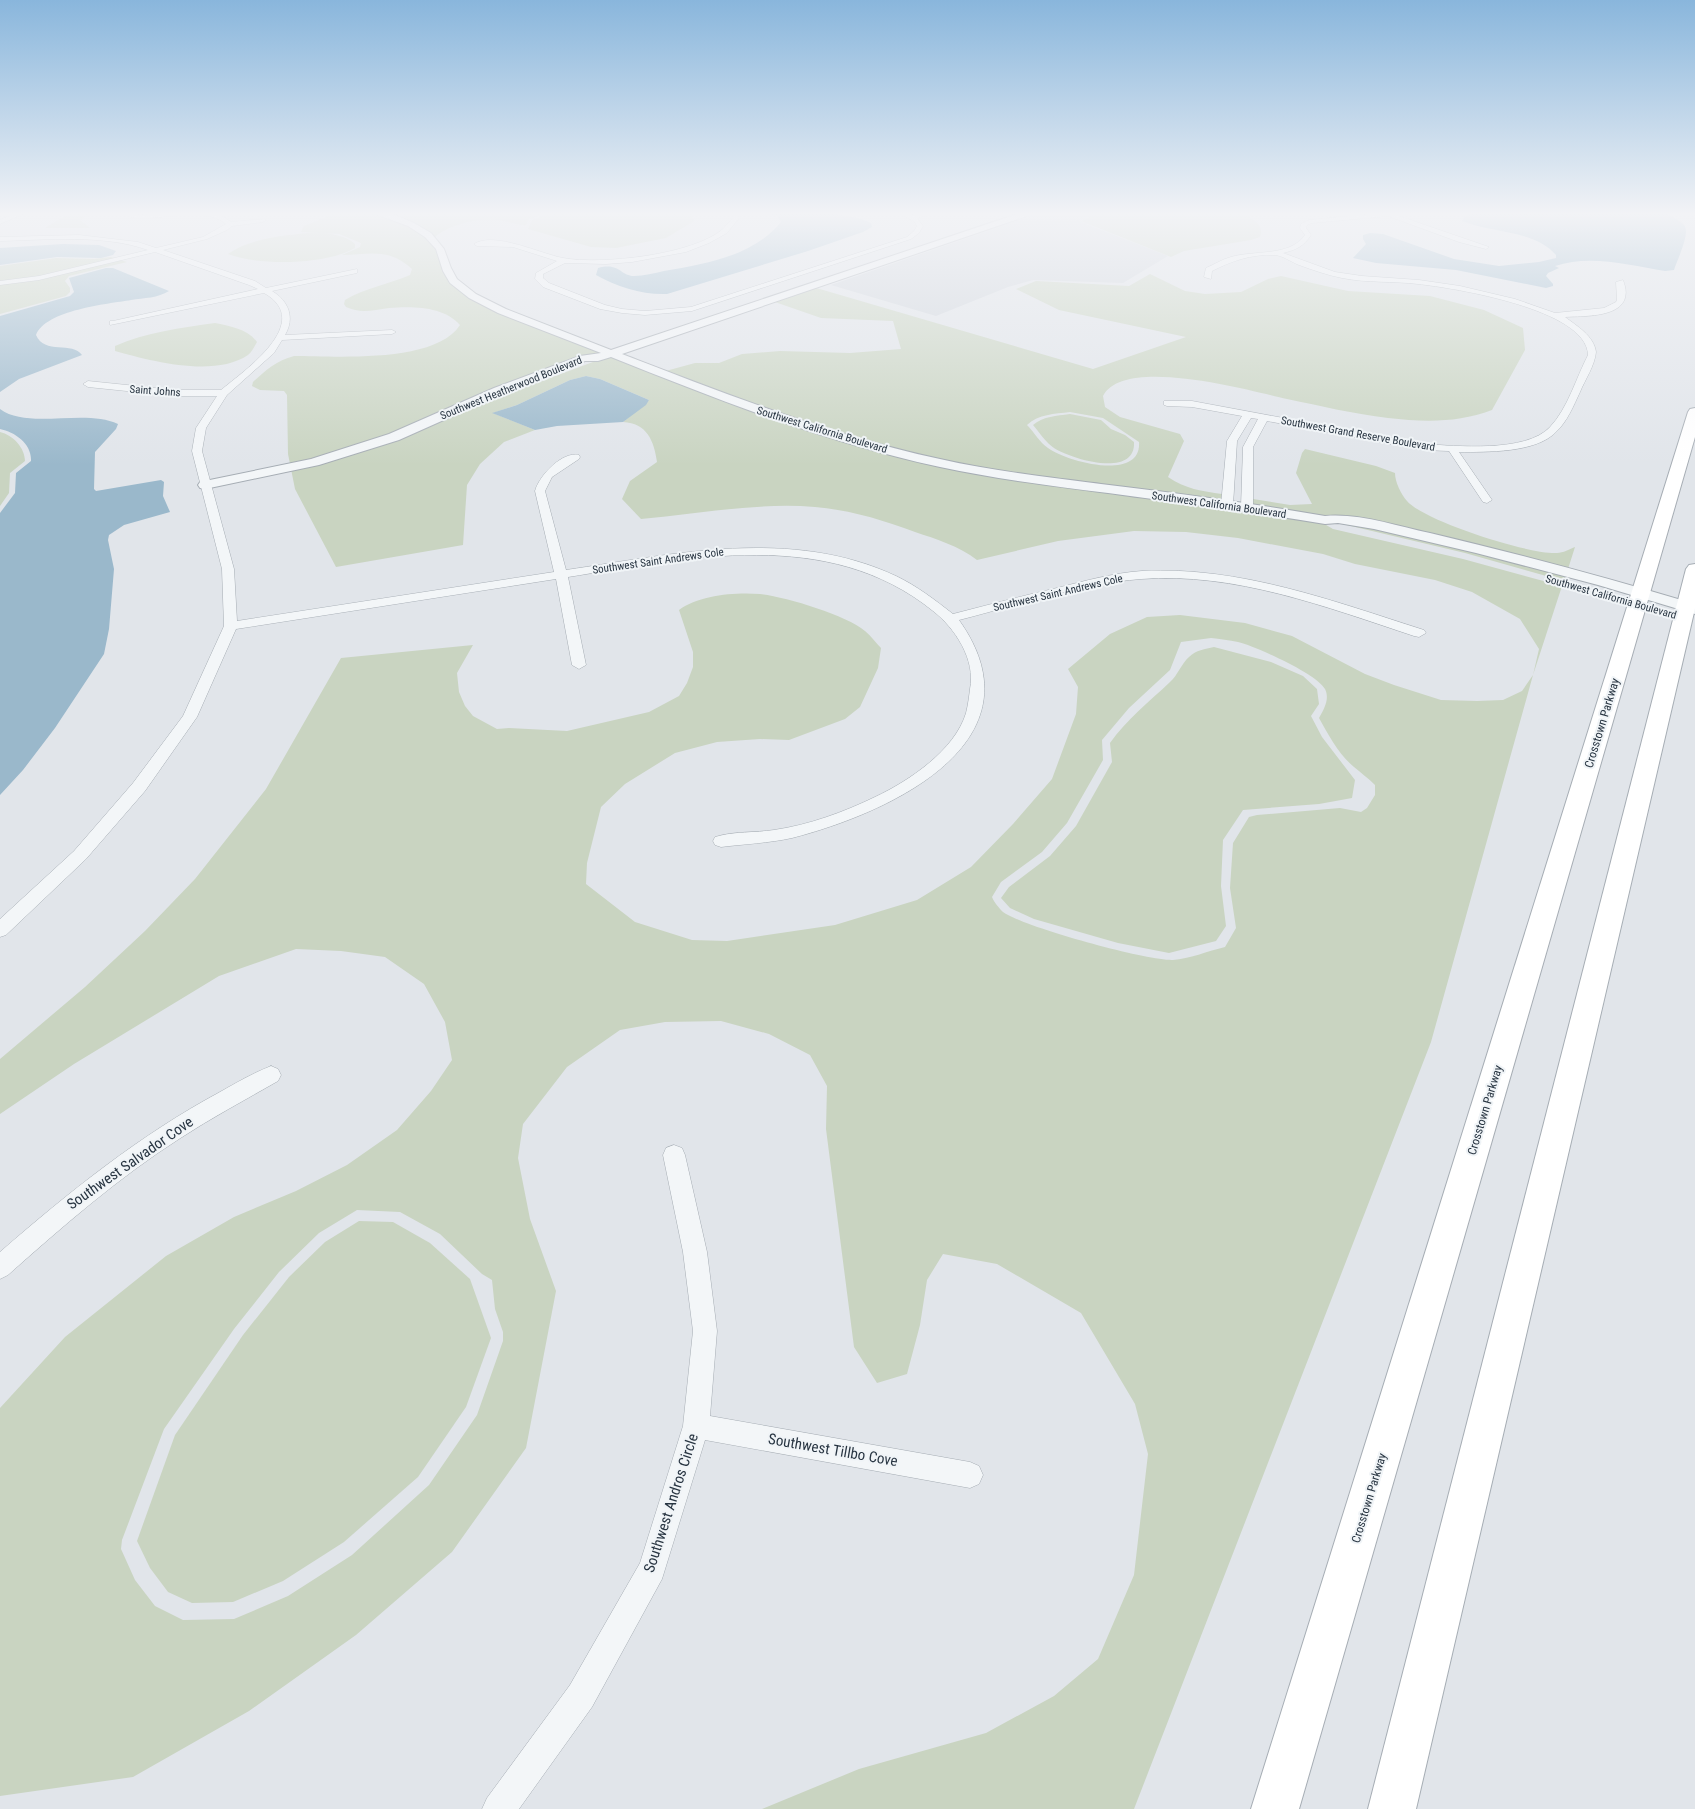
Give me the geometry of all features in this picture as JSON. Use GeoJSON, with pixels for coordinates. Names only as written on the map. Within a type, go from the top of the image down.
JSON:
{"type":"FeatureCollection","features":[{"type":"Feature","properties":{"kind":"main road","name":"Crosstown Parkway"},"geometry":{"type":"LineString","coordinates":[[1275,1809],[1695,412]]}},
{"type":"Feature","properties":{"kind":"main road"},"geometry":{"type":"LineString","coordinates":[[1392,1809],[1690,613],[1695,569]]}},
{"type":"Feature","properties":{"kind":"street"},"geometry":{"type":"LineString","coordinates":[[113,323],[237,296]]}},
{"type":"Feature","properties":{"kind":"street"},"geometry":{"type":"LineString","coordinates":[[0,930],[80,855],[139,787],[190,717],[231,626],[228,568],[197,451],[202,428],[223,393],[271,351],[280,338],[286,326],[286,316],[284,307],[275,296]]}},
{"type":"Feature","properties":{"kind":"street","name":"Southwest California Boulevard"},"geometry":{"type":"LineString","coordinates":[[475,296],[502,311],[604,356],[761,412],[870,446],[1011,476],[1247,507],[1324,520],[1334,526],[1464,556],[1690,613]]}},
{"type":"Feature","properties":{"kind":"street"},"geometry":{"type":"LineString","coordinates":[[576,296],[603,307],[646,313],[692,309],[730,296]]}},
{"type":"Feature","properties":{"kind":"street","name":"Southwest Heatherwood Boulevard"},"geometry":{"type":"LineString","coordinates":[[205,485],[280,470],[339,455],[394,437],[424,423],[515,388],[591,364],[604,356],[780,296]]}},
{"type":"Feature","properties":{"kind":"street","name":"Southwest Grand Reserve Boulevard"},"geometry":{"type":"LineString","coordinates":[[1167,403],[1192,404],[1387,441],[1453,450],[1517,445],[1534,440],[1551,431],[1559,421],[1592,356],[1591,345],[1582,334],[1554,316],[1528,305],[1498,296]]}},
{"type":"Feature","properties":{"kind":"street"},"geometry":{"type":"LineString","coordinates":[[1554,316],[1592,312],[1614,307],[1620,304],[1622,296]]}},
{"type":"Feature","properties":{"kind":"street"},"geometry":{"type":"LineString","coordinates":[[280,338],[392,332]]}},
{"type":"Feature","properties":{"kind":"street","name":"Saint Johns"},"geometry":{"type":"LineString","coordinates":[[88,384],[175,393],[223,393]]}},
{"type":"Feature","properties":{"kind":"street"},"geometry":{"type":"LineString","coordinates":[[1227,505],[1232,441],[1248,415]]}},
{"type":"Feature","properties":{"kind":"street","name":"Southwest Grand Reserve Boulevard"},"geometry":{"type":"LineString","coordinates":[[1247,507],[1248,447],[1264,418]]}},
{"type":"Feature","properties":{"kind":"street"},"geometry":{"type":"LineString","coordinates":[[1453,450],[1487,500]]}},
{"type":"Feature","properties":{"kind":"street"},"geometry":{"type":"LineString","coordinates":[[575,458],[551,472],[541,485],[540,491],[561,575],[579,665]]}},
{"type":"Feature","properties":{"kind":"street","name":"Southwest Saint Andrews Cole"},"geometry":{"type":"LineString","coordinates":[[231,626],[695,554],[734,550],[801,553],[838,560],[881,574],[917,592],[952,618],[1099,581],[1143,575],[1185,575],[1220,578],[1259,585],[1419,633]]}},
{"type":"Feature","properties":{"kind":"street"},"geometry":{"type":"LineString","coordinates":[[720,841],[790,833],[834,821],[880,803],[910,785],[944,757],[961,736],[975,707],[978,683],[974,661],[966,639],[952,618]]}},
{"type":"Feature","properties":{"kind":"street","name":"Southwest Salvador Cove"},"geometry":{"type":"LineString","coordinates":[[0,1267],[62,1212],[133,1159],[196,1116],[271,1076]]}},
{"type":"Feature","properties":{"kind":"street","name":"Southwest Andros Circle"},"geometry":{"type":"LineString","coordinates":[[498,1809],[581,1696],[652,1569],[696,1426],[705,1331],[695,1252],[674,1155]]}},
{"type":"Feature","properties":{"kind":"street","name":"Southwest Tillbo Cove"},"geometry":{"type":"LineString","coordinates":[[696,1426],[970,1475]]}},
{"type":"Feature","properties":{"kind":"shaded area"},"geometry":{"type":"Polygon","coordinates":[[[870,296],[985,296],[936,316],[870,296]]]}},
{"type":"Feature","properties":{"kind":"green space"},"geometry":{"type":"Polygon","coordinates":[[[0,296],[64,296],[0,314],[0,296]]]}},
{"type":"Feature","properties":{"kind":"green space"},"geometry":{"type":"Polygon","coordinates":[[[352,296],[469,296],[476,302],[603,354],[496,394],[502,396],[609,356],[758,414],[815,432],[938,465],[1321,522],[1333,529],[1463,559],[1562,586],[1533,675],[1539,649],[1520,619],[1472,592],[1435,580],[1355,564],[1323,554],[1238,538],[1186,532],[1134,531],[1058,541],[977,560],[947,543],[866,516],[828,508],[793,506],[750,507],[641,519],[622,499],[630,481],[657,462],[656,454],[648,434],[644,430],[631,423],[623,422],[649,400],[600,379],[586,376],[570,380],[517,405],[493,413],[535,430],[504,442],[480,464],[467,485],[463,545],[336,567],[295,489],[288,454],[287,395],[284,391],[260,390],[252,386],[253,382],[272,366],[294,356],[358,356],[407,352],[429,346],[447,338],[460,325],[445,314],[437,311],[417,307],[398,307],[362,311],[346,307],[344,304],[345,300],[352,296]]]}},
{"type":"Feature","properties":{"kind":"green space"},"geometry":{"type":"Polygon","coordinates":[[[785,296],[845,296],[1093,369],[1186,337],[1059,310],[1031,296],[1432,296],[1484,310],[1523,328],[1525,350],[1492,410],[1454,419],[1415,420],[1388,418],[1325,407],[1218,384],[1161,377],[1136,378],[1115,384],[1103,396],[1105,407],[1120,417],[1180,434],[1184,441],[1168,477],[1187,487],[1222,494],[1221,501],[1047,479],[907,453],[836,433],[662,372],[695,363],[719,363],[742,354],[780,351],[850,353],[901,349],[893,321],[821,318],[772,301],[785,296]],[[1070,412],[1042,417],[1027,425],[1045,446],[1071,459],[1086,463],[1117,465],[1129,462],[1137,454],[1139,442],[1103,418],[1070,412]]]}},
{"type":"Feature","properties":{"kind":"green space"},"geometry":{"type":"Polygon","coordinates":[[[215,323],[249,334],[257,342],[251,352],[234,362],[200,366],[164,363],[115,351],[115,346],[139,337],[215,323]]]}},
{"type":"Feature","properties":{"kind":"green space"},"geometry":{"type":"Polygon","coordinates":[[[1070,414],[1101,420],[1111,429],[1125,435],[1134,442],[1132,453],[1125,460],[1114,463],[1087,461],[1051,446],[1033,425],[1046,418],[1070,414]]]}},
{"type":"Feature","properties":{"kind":"green space"},"geometry":{"type":"Polygon","coordinates":[[[0,432],[14,439],[21,447],[25,461],[10,473],[9,493],[0,506],[0,432]]]}},
{"type":"Feature","properties":{"kind":"green space"},"geometry":{"type":"Polygon","coordinates":[[[1305,449],[1376,466],[1395,473],[1399,488],[1407,501],[1417,509],[1455,527],[1525,549],[1559,553],[1575,547],[1568,569],[1322,517],[1253,506],[1253,499],[1290,505],[1312,504],[1296,473],[1305,449]]]}},
{"type":"Feature","properties":{"kind":"green space"},"geometry":{"type":"Polygon","coordinates":[[[1334,522],[1373,527],[1566,575],[1564,581],[1465,553],[1334,522]]]}},
{"type":"Feature","properties":{"kind":"green space"},"geometry":{"type":"Polygon","coordinates":[[[729,594],[760,594],[800,603],[830,613],[865,631],[881,648],[878,668],[860,707],[845,719],[789,740],[760,739],[717,742],[675,753],[625,784],[601,807],[587,863],[586,884],[635,922],[692,940],[727,941],[835,925],[917,900],[971,867],[1013,824],[1052,779],[1076,714],[1078,687],[1068,669],[1110,634],[1147,617],[1180,615],[1245,623],[1292,636],[1365,674],[1441,700],[1503,700],[1522,691],[1533,675],[1431,1042],[1134,1809],[762,1809],[859,1769],[986,1733],[1054,1696],[1098,1659],[1134,1575],[1148,1454],[1135,1404],[1081,1313],[997,1264],[943,1254],[927,1280],[920,1325],[907,1374],[877,1383],[854,1347],[826,1129],[827,1086],[810,1055],[769,1034],[721,1021],[665,1022],[620,1030],[567,1067],[523,1124],[518,1158],[530,1219],[556,1291],[526,1448],[452,1552],[356,1635],[249,1711],[133,1777],[0,1796],[0,1408],[65,1337],[166,1256],[234,1217],[296,1191],[347,1165],[397,1130],[431,1091],[452,1060],[445,1022],[424,984],[385,957],[341,951],[296,949],[219,976],[74,1064],[0,1114],[0,1059],[85,987],[145,931],[195,879],[266,789],[341,658],[473,645],[457,673],[459,692],[465,706],[473,716],[497,729],[567,731],[649,712],[679,696],[687,683],[693,667],[693,652],[679,610],[697,601],[729,594]],[[1211,638],[1181,642],[1170,670],[1129,708],[1102,740],[1103,760],[1067,823],[1042,852],[1001,882],[992,897],[1003,912],[1034,926],[1059,934],[1138,955],[1173,960],[1199,955],[1225,947],[1236,928],[1230,888],[1233,843],[1249,817],[1340,808],[1361,812],[1367,808],[1375,795],[1375,785],[1343,757],[1319,718],[1326,704],[1327,696],[1325,689],[1320,683],[1285,661],[1258,649],[1238,642],[1211,638]],[[357,1210],[319,1233],[279,1272],[234,1329],[164,1429],[122,1540],[121,1549],[135,1580],[155,1606],[183,1620],[234,1619],[288,1596],[352,1555],[429,1485],[477,1415],[503,1341],[503,1332],[495,1309],[492,1280],[482,1274],[440,1234],[400,1212],[357,1210]]]}},
{"type":"Feature","properties":{"kind":"green space"},"geometry":{"type":"Polygon","coordinates":[[[1214,647],[1271,662],[1303,676],[1317,689],[1319,704],[1311,716],[1322,737],[1355,780],[1352,798],[1319,804],[1243,810],[1223,840],[1221,886],[1226,926],[1216,941],[1169,953],[1118,943],[1034,919],[1010,908],[1001,898],[1009,887],[1050,856],[1076,826],[1112,762],[1110,743],[1117,734],[1131,718],[1173,679],[1189,657],[1198,651],[1214,647]]]}},
{"type":"Feature","properties":{"kind":"green space"},"geometry":{"type":"Polygon","coordinates":[[[359,1221],[393,1222],[430,1243],[470,1279],[491,1338],[466,1407],[418,1477],[344,1542],[283,1581],[233,1602],[192,1603],[168,1592],[150,1568],[137,1541],[175,1435],[243,1335],[289,1277],[325,1242],[359,1221]]]}},
{"type":"Feature","properties":{"kind":"water"},"geometry":{"type":"Polygon","coordinates":[[[69,296],[153,296],[78,310],[64,314],[42,326],[36,335],[45,345],[72,349],[82,355],[19,379],[0,392],[0,316],[69,296]]]}},
{"type":"Feature","properties":{"kind":"water"},"geometry":{"type":"Polygon","coordinates":[[[586,376],[600,379],[649,400],[646,405],[623,422],[557,426],[535,430],[492,413],[517,405],[570,380],[586,376]]]}},
{"type":"Feature","properties":{"kind":"water"},"geometry":{"type":"Polygon","coordinates":[[[0,409],[12,415],[26,418],[90,418],[118,424],[116,429],[95,452],[94,489],[96,491],[161,480],[164,482],[163,496],[170,512],[124,525],[109,535],[108,540],[114,569],[109,629],[104,654],[55,728],[23,770],[0,795],[0,513],[15,493],[16,473],[31,461],[31,455],[22,440],[0,429],[0,409]]]}}]}
